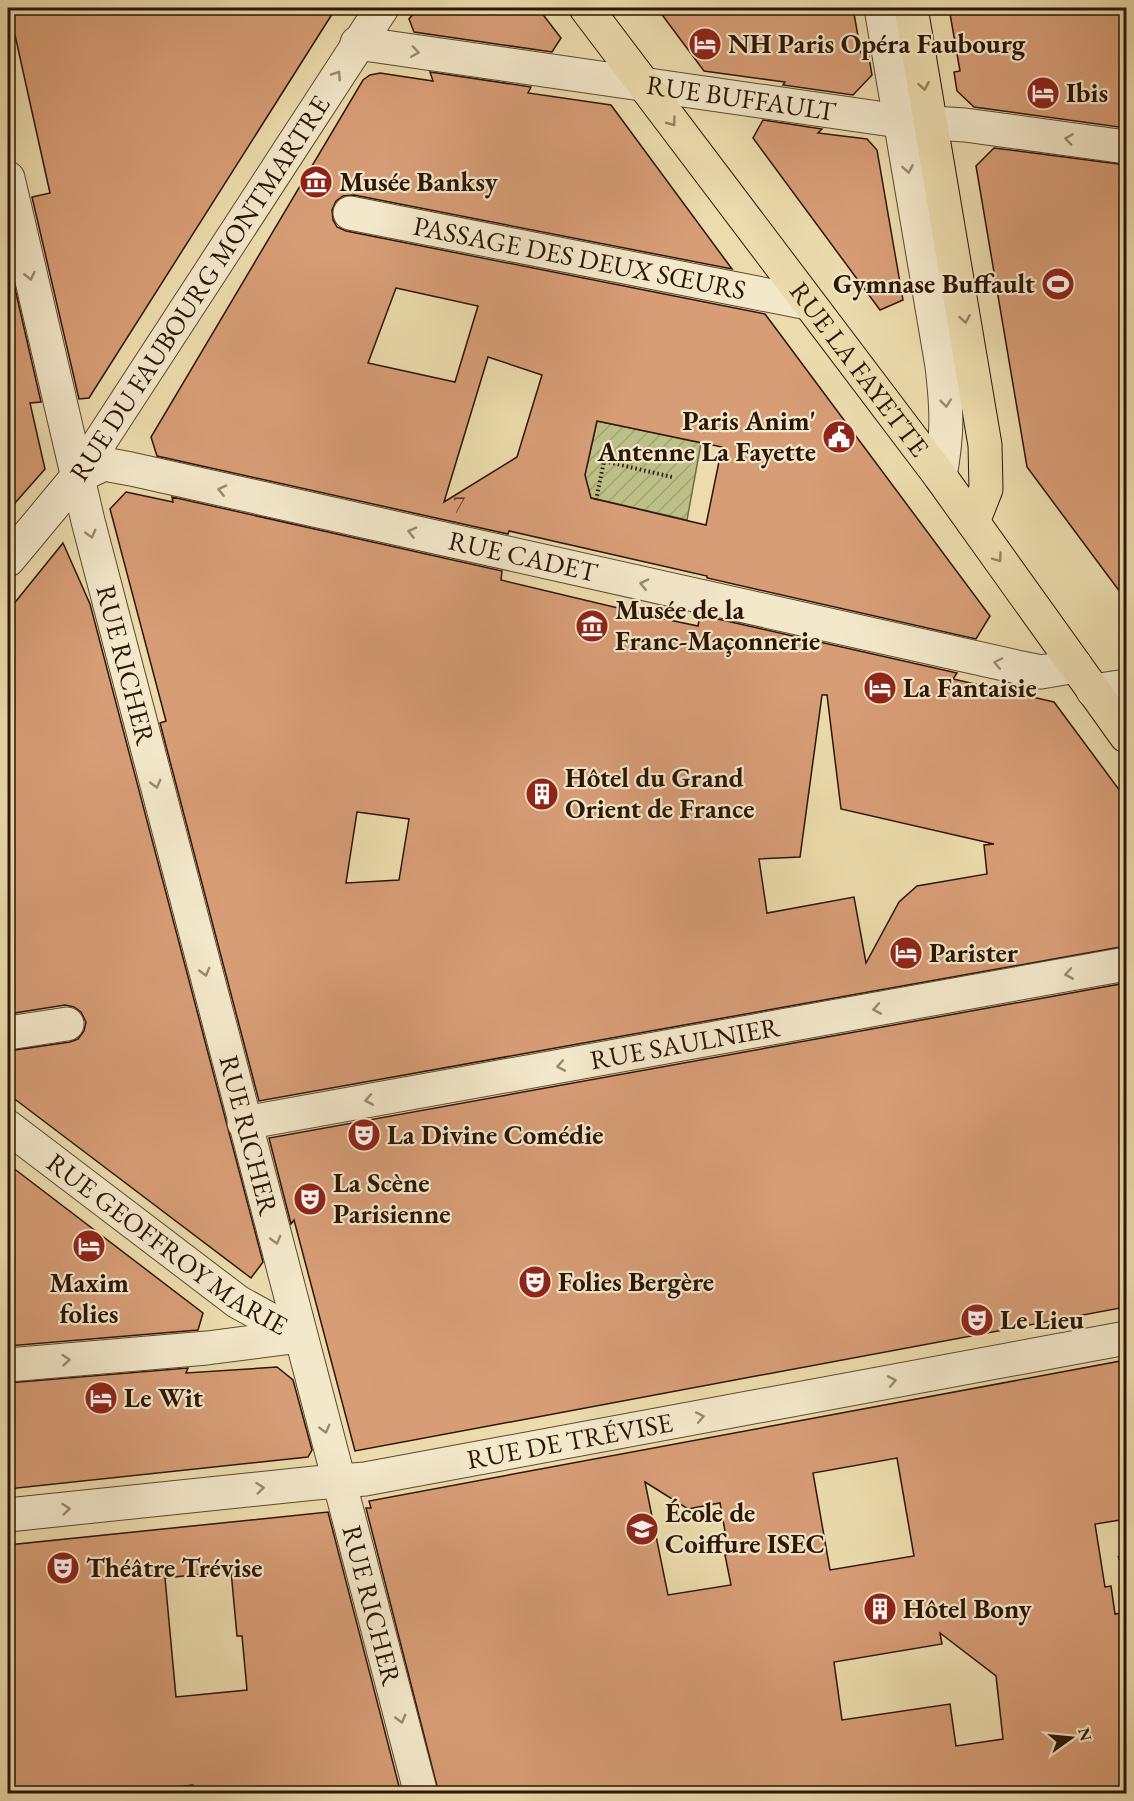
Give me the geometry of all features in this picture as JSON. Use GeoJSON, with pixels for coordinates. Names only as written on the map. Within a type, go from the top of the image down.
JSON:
{"type":"FeatureCollection","features":[{"type":"Feature","properties":{"kind":"main road","name":"RUE LA FAYETTE"},"geometry":{"type":"LineString","coordinates":[[586,8],[940,476],[1126,736]]}},
{"type":"Feature","properties":{"kind":"main road"},"geometry":{"type":"LineString","coordinates":[[911,8],[915,122],[985,445],[986,489],[973,522]]}},
{"type":"Feature","properties":{"kind":"street","name":"RUE DU FAUBOURG MONTMARTRE"},"geometry":{"type":"LineString","coordinates":[[8,560],[77,477],[357,43],[382,8]]}},
{"type":"Feature","properties":{"kind":"street"},"geometry":{"type":"LineString","coordinates":[[880,8],[915,122],[947,410],[946,442],[940,476]]}},
{"type":"Feature","properties":{"kind":"street","name":"RUE BUFFAULT"},"geometry":{"type":"LineString","coordinates":[[357,43],[915,122],[965,125],[1126,147]]}},
{"type":"Feature","properties":{"kind":"street","name":"RUE RICHER"},"geometry":{"type":"LineString","coordinates":[[8,178],[77,477],[421,1794]]}},
{"type":"Feature","properties":{"kind":"street","name":"PASSAGE DES DEUX SŒURS"},"geometry":{"type":"LineString","coordinates":[[350,213],[808,303]]}},
{"type":"Feature","properties":{"kind":"street","name":"RUE CADET"},"geometry":{"type":"LineString","coordinates":[[77,477],[104,464],[131,469],[1017,667],[1126,686]]}},
{"type":"Feature","properties":{"kind":"street","name":"RUE SAULNIER"},"geometry":{"type":"LineString","coordinates":[[244,1123],[1119,966]]}},
{"type":"Feature","properties":{"kind":"street"},"geometry":{"type":"LineString","coordinates":[[8,1033],[67,1024]]}},
{"type":"Feature","properties":{"kind":"street","name":"RUE GEOFFROY MARIE"},"geometry":{"type":"LineString","coordinates":[[8,1127],[238,1302],[300,1336]]}},
{"type":"Feature","properties":{"kind":"street"},"geometry":{"type":"LineString","coordinates":[[8,1365],[207,1348],[300,1336]]}},
{"type":"Feature","properties":{"kind":"street","name":"RUE DE TRÉVISE"},"geometry":{"type":"LineString","coordinates":[[8,1515],[377,1477],[1126,1338]]}},
{"type":"Feature","properties":{"kind":"path"},"geometry":{"type":"LineString","coordinates":[[596,500],[604,461],[672,477]]}},
{"type":"Feature","properties":{"kind":"path"},"geometry":{"type":"LineString","coordinates":[[1118,1558],[1126,1556]]}},
{"type":"Feature","properties":{"kind":"green space"},"geometry":{"type":"Polygon","coordinates":[[[597,421],[701,443],[687,520],[588,497],[583,483],[597,421]]]}},
{"type":"Feature","properties":{"kind":"building"},"geometry":{"type":"Polygon","coordinates":[[[9,8],[336,8],[89,398],[79,399],[32,197],[50,193],[9,8]]]}},
{"type":"Feature","properties":{"kind":"building"},"geometry":{"type":"Polygon","coordinates":[[[418,8],[538,8],[561,38],[552,52],[414,32],[409,19],[418,8]]]}},
{"type":"Feature","properties":{"kind":"building"},"geometry":{"type":"Polygon","coordinates":[[[657,8],[853,8],[861,53],[868,52],[872,75],[853,95],[783,85],[785,82],[704,71],[657,8]]]}},
{"type":"Feature","properties":{"kind":"building"},"geometry":{"type":"Polygon","coordinates":[[[949,8],[1126,8],[1126,128],[974,107],[957,91],[954,72],[960,71],[949,8]]]}},
{"type":"Feature","properties":{"kind":"building"},"geometry":{"type":"Polygon","coordinates":[[[430,72],[531,87],[528,93],[611,105],[732,269],[354,195],[343,196],[336,201],[332,210],[333,220],[337,227],[346,231],[765,314],[990,616],[976,639],[509,531],[508,534],[157,456],[151,437],[363,80],[370,75],[380,73],[433,81],[430,72]],[[396,288],[368,363],[455,382],[478,306],[396,288]],[[488,357],[444,502],[517,457],[542,375],[488,357]],[[597,421],[585,475],[591,498],[706,525],[722,447],[597,421]]]}},
{"type":"Feature","properties":{"kind":"building"},"geometry":{"type":"Polygon","coordinates":[[[763,120],[822,129],[818,133],[867,139],[877,150],[903,300],[880,310],[753,138],[763,120]]]}},
{"type":"Feature","properties":{"kind":"building"},"geometry":{"type":"Polygon","coordinates":[[[994,148],[1126,165],[1126,600],[1027,467],[976,166],[994,148]]]}},
{"type":"Feature","properties":{"kind":"building"},"geometry":{"type":"Polygon","coordinates":[[[8,258],[41,402],[30,403],[45,469],[8,511],[8,258]]]}},
{"type":"Feature","properties":{"kind":"building"},"geometry":{"type":"Polygon","coordinates":[[[126,492],[173,502],[172,497],[502,571],[501,580],[660,618],[698,626],[700,615],[957,673],[953,679],[1054,702],[1126,799],[1126,946],[259,1101],[160,723],[166,721],[110,509],[126,492]],[[822,695],[800,857],[759,859],[767,913],[854,897],[866,963],[899,902],[917,886],[987,874],[984,845],[994,844],[841,809],[827,695],[822,695]],[[357,812],[346,883],[399,880],[409,819],[357,812]]]}},
{"type":"Feature","properties":{"kind":"building"},"geometry":{"type":"Polygon","coordinates":[[[63,543],[90,604],[263,1262],[251,1278],[8,1094],[8,1051],[70,1042],[78,1039],[84,1031],[86,1022],[81,1012],[65,1005],[8,1014],[8,611],[63,543]]]}},
{"type":"Feature","properties":{"kind":"building"},"geometry":{"type":"Polygon","coordinates":[[[1126,983],[1126,1307],[355,1451],[294,1220],[291,1224],[269,1138],[1126,983]]]}},
{"type":"Feature","properties":{"kind":"building"},"geometry":{"type":"Polygon","coordinates":[[[8,1164],[203,1313],[198,1330],[8,1346],[8,1164]]]}},
{"type":"Feature","properties":{"kind":"building"},"geometry":{"type":"Polygon","coordinates":[[[1126,1360],[1126,1519],[1095,1524],[1105,1587],[1111,1586],[1115,1614],[1126,1612],[1126,1794],[439,1794],[366,1508],[371,1508],[369,1501],[1126,1360]],[[897,1458],[813,1473],[830,1570],[914,1556],[897,1458]],[[645,1482],[668,1595],[731,1585],[725,1555],[729,1554],[720,1503],[688,1509],[645,1482]],[[940,1633],[942,1644],[834,1662],[842,1720],[950,1704],[956,1746],[1003,1739],[996,1676],[940,1633]]]}},
{"type":"Feature","properties":{"kind":"building"},"geometry":{"type":"Polygon","coordinates":[[[277,1367],[293,1380],[312,1450],[308,1457],[8,1489],[8,1383],[188,1368],[186,1373],[277,1367]]]}},
{"type":"Feature","properties":{"kind":"building"},"geometry":{"type":"Polygon","coordinates":[[[328,1512],[401,1794],[195,1794],[193,1785],[110,1794],[8,1794],[8,1545],[328,1512]],[[231,1571],[165,1578],[176,1697],[247,1690],[242,1636],[237,1636],[231,1571]]]}},
{"type":"Feature","properties":{"kind":"place","name":"NH Paris Opéra Faubourg"},"geometry":{"type":"Point","coordinates":[705,44]}},
{"type":"Feature","properties":{"kind":"place","name":"Ibis"},"geometry":{"type":"Point","coordinates":[1043,93]}},
{"type":"Feature","properties":{"kind":"place","name":"Musée Banksy"},"geometry":{"type":"Point","coordinates":[316,182]}},
{"type":"Feature","properties":{"kind":"place","name":"Gymnase Buffault"},"geometry":{"type":"Point","coordinates":[1058,284]}},
{"type":"Feature","properties":{"kind":"place","name":"Paris Anim' Antenne La Fayette"},"geometry":{"type":"Point","coordinates":[839,437]}},
{"type":"Feature","properties":{"kind":"place","name":"Musée de la Franc-Maçonnerie"},"geometry":{"type":"Point","coordinates":[592,626]}},
{"type":"Feature","properties":{"kind":"place","name":"La Fantaisie"},"geometry":{"type":"Point","coordinates":[880,688]}},
{"type":"Feature","properties":{"kind":"place","name":"Hôtel du Grand Orient de France"},"geometry":{"type":"Point","coordinates":[542,794]}},
{"type":"Feature","properties":{"kind":"place","name":"Parister"},"geometry":{"type":"Point","coordinates":[906,953]}},
{"type":"Feature","properties":{"kind":"place","name":"La Divine Comédie"},"geometry":{"type":"Point","coordinates":[364,1135]}},
{"type":"Feature","properties":{"kind":"place","name":"La Scène Parisienne"},"geometry":{"type":"Point","coordinates":[310,1199]}},
{"type":"Feature","properties":{"kind":"place","name":"Maxim folies"},"geometry":{"type":"Point","coordinates":[89,1246]}},
{"type":"Feature","properties":{"kind":"place","name":"Folies Bergère"},"geometry":{"type":"Point","coordinates":[535,1282]}},
{"type":"Feature","properties":{"kind":"place","name":"Le Lieu"},"geometry":{"type":"Point","coordinates":[977,1320]}},
{"type":"Feature","properties":{"kind":"place","name":"Le Wit"},"geometry":{"type":"Point","coordinates":[101,1398]}},
{"type":"Feature","properties":{"kind":"place","name":"École de Coiffure ISEC"},"geometry":{"type":"Point","coordinates":[642,1529]}},
{"type":"Feature","properties":{"kind":"place","name":"Théâtre Trévise"},"geometry":{"type":"Point","coordinates":[63,1568]}},
{"type":"Feature","properties":{"kind":"place","name":"Hôtel Bony"},"geometry":{"type":"Point","coordinates":[880,1609]}}]}
